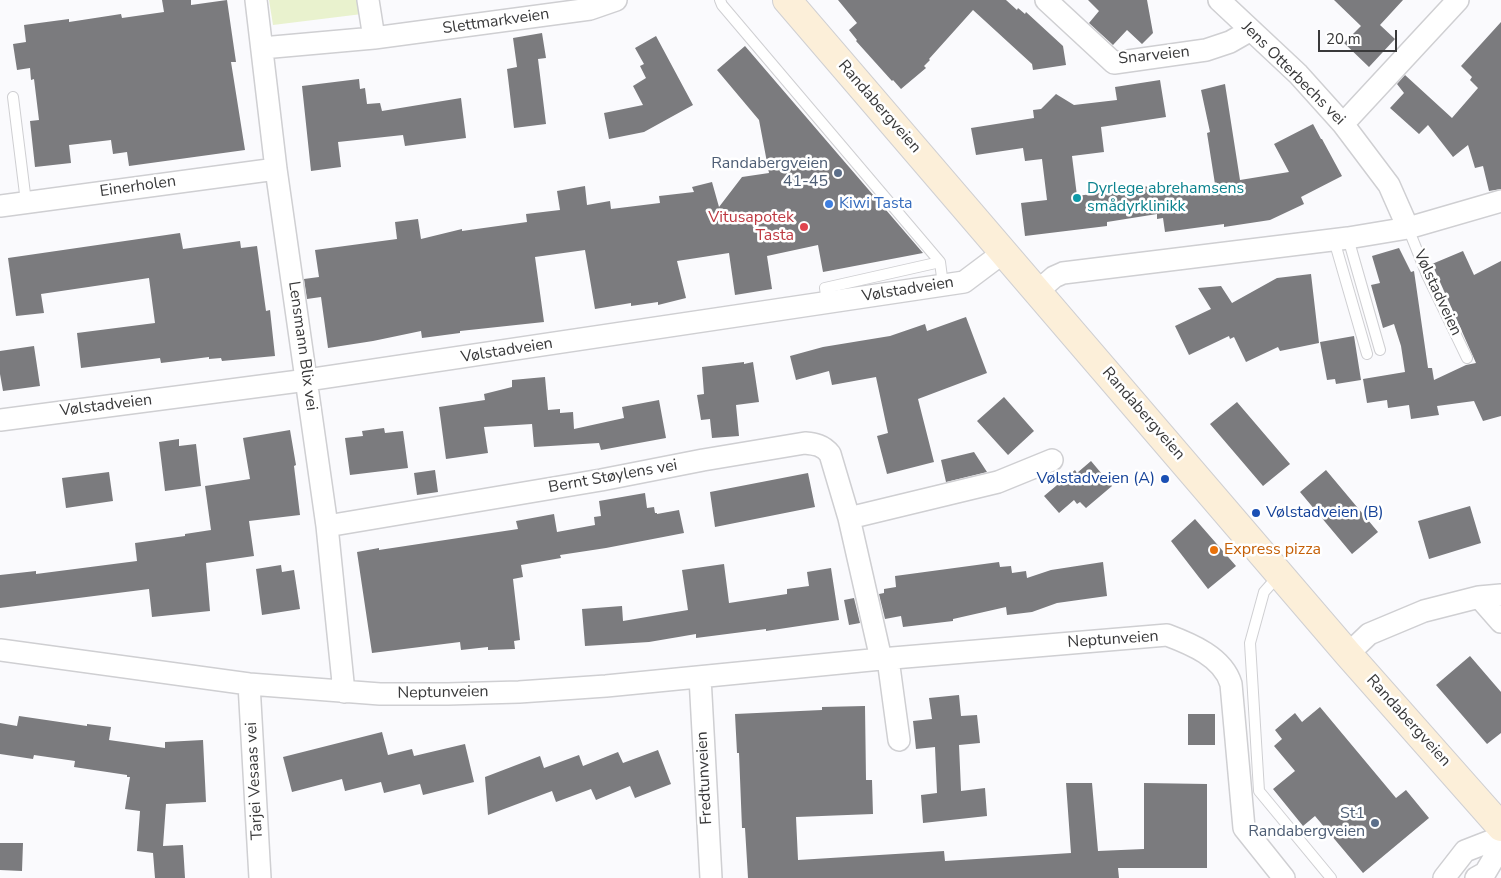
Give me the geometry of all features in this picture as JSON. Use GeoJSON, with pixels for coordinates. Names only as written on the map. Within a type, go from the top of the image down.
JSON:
{"type":"FeatureCollection","features":[{"type":"Feature","properties":{"kind":"main road","name":"Randabergveien"},"geometry":{"type":"LineString","coordinates":[[787,0],[1348,654],[1501,826]]}},
{"type":"Feature","properties":{"kind":"street","name":"Lensmann Blix vei"},"geometry":{"type":"LineString","coordinates":[[256,0],[276,169],[327,526],[344,692]]}},
{"type":"Feature","properties":{"kind":"street"},"geometry":{"type":"LineString","coordinates":[[368,0],[374,38]]}},
{"type":"Feature","properties":{"kind":"street","name":"Slettmarkveien"},"geometry":{"type":"LineString","coordinates":[[262,48],[374,38],[590,9],[616,0]]}},
{"type":"Feature","properties":{"kind":"street","name":"Snarveien"},"geometry":{"type":"LineString","coordinates":[[1046,0],[1114,63],[1206,50],[1230,42],[1251,30]]}},
{"type":"Feature","properties":{"kind":"street","name":"Jens Otterbechs vei"},"geometry":{"type":"LineString","coordinates":[[1219,0],[1298,74],[1343,124],[1389,185],[1408,228]]}},
{"type":"Feature","properties":{"kind":"street"},"geometry":{"type":"LineString","coordinates":[[1343,124],[1458,0]]}},
{"type":"Feature","properties":{"kind":"street","name":"Einerholen"},"geometry":{"type":"LineString","coordinates":[[0,206],[276,169]]}},
{"type":"Feature","properties":{"kind":"street","name":"Vølstadveien"},"geometry":{"type":"LineString","coordinates":[[1038,292],[1054,277],[1063,274],[1341,239],[1408,228],[1501,201]]}},
{"type":"Feature","properties":{"kind":"street","name":"Vølstadveien"},"geometry":{"type":"LineString","coordinates":[[0,420],[307,380],[964,282],[1004,252]]}},
{"type":"Feature","properties":{"kind":"street","name":"Bernt Støylens vei"},"geometry":{"type":"LineString","coordinates":[[327,526],[601,480],[703,460],[805,444],[820,446],[830,454],[850,518],[884,659]]}},
{"type":"Feature","properties":{"kind":"street"},"geometry":{"type":"LineString","coordinates":[[850,518],[998,482],[1052,460]]}},
{"type":"Feature","properties":{"kind":"street"},"geometry":{"type":"LineString","coordinates":[[1348,654],[1369,634],[1415,614],[1479,597],[1501,595]]}},
{"type":"Feature","properties":{"kind":"street"},"geometry":{"type":"LineString","coordinates":[[1479,597],[1501,622]]}},
{"type":"Feature","properties":{"kind":"street","name":"Neptunveien"},"geometry":{"type":"LineString","coordinates":[[0,650],[249,684],[344,692],[438,694],[606,686],[884,659],[1167,635],[1188,643],[1222,666],[1228,674],[1232,693],[1244,828],[1276,875]]}},
{"type":"Feature","properties":{"kind":"street"},"geometry":{"type":"LineString","coordinates":[[884,659],[899,740]]}},
{"type":"Feature","properties":{"kind":"street","name":"Fredtunveien"},"geometry":{"type":"LineString","coordinates":[[700,677],[711,878]]}},
{"type":"Feature","properties":{"kind":"street","name":"Tarjei Vesaas vei"},"geometry":{"type":"LineString","coordinates":[[249,684],[260,878]]}},
{"type":"Feature","properties":{"kind":"street"},"geometry":{"type":"LineString","coordinates":[[1444,878],[1465,851],[1501,837]]}},
{"type":"Feature","properties":{"kind":"street"},"geometry":{"type":"LineString","coordinates":[[1476,878],[1485,873],[1501,846]]}},
{"type":"Feature","properties":{"kind":"lane"},"geometry":{"type":"LineString","coordinates":[[720,0],[722,5],[940,262],[943,285]]}},
{"type":"Feature","properties":{"kind":"lane"},"geometry":{"type":"LineString","coordinates":[[13,97],[26,202]]}},
{"type":"Feature","properties":{"kind":"lane","name":"Vølstadveien"},"geometry":{"type":"LineString","coordinates":[[1408,228],[1427,275],[1467,358]]}},
{"type":"Feature","properties":{"kind":"lane"},"geometry":{"type":"LineString","coordinates":[[1341,239],[1380,350]]}},
{"type":"Feature","properties":{"kind":"lane"},"geometry":{"type":"LineString","coordinates":[[1341,239],[1367,354]]}},
{"type":"Feature","properties":{"kind":"lane"},"geometry":{"type":"LineString","coordinates":[[827,302],[825,288],[940,262]]}},
{"type":"Feature","properties":{"kind":"lane"},"geometry":{"type":"LineString","coordinates":[[1280,574],[1264,592],[1250,643],[1259,791],[1331,878]]}},
{"type":"Feature","properties":{"kind":"green space"},"geometry":{"type":"Polygon","coordinates":[[[269,0],[359,0],[362,14],[273,25],[269,0]]]}},
{"type":"Feature","properties":{"kind":"building"},"geometry":{"type":"Polygon","coordinates":[[[162,0],[191,0],[191,5],[227,0],[236,62],[231,62],[245,150],[129,166],[127,152],[113,154],[111,140],[69,145],[71,163],[35,167],[30,121],[39,120],[34,79],[31,80],[30,68],[17,70],[13,44],[26,42],[24,25],[69,19],[69,22],[121,14],[122,18],[164,12],[162,0]]]}},
{"type":"Feature","properties":{"kind":"building"},"geometry":{"type":"Polygon","coordinates":[[[838,0],[1006,0],[1017,10],[1018,8],[1025,14],[1026,12],[1063,46],[1066,65],[1033,70],[1032,64],[973,10],[929,59],[924,66],[926,68],[901,89],[856,41],[849,30],[857,23],[838,0]]]}},
{"type":"Feature","properties":{"kind":"building"},"geometry":{"type":"Polygon","coordinates":[[[1088,0],[1147,0],[1153,33],[1142,44],[1127,30],[1113,45],[1089,23],[1099,11],[1088,0]]]}},
{"type":"Feature","properties":{"kind":"building"},"geometry":{"type":"Polygon","coordinates":[[[1334,0],[1403,0],[1380,25],[1395,39],[1369,67],[1344,43],[1361,26],[1334,0]]]}},
{"type":"Feature","properties":{"kind":"building"},"geometry":{"type":"Polygon","coordinates":[[[1501,22],[1501,189],[1489,191],[1483,166],[1475,168],[1468,145],[1453,157],[1428,125],[1419,134],[1390,108],[1404,93],[1397,84],[1405,75],[1452,118],[1478,88],[1470,80],[1472,77],[1461,66],[1501,22]]]}},
{"type":"Feature","properties":{"kind":"building"},"geometry":{"type":"Polygon","coordinates":[[[542,33],[546,58],[538,59],[546,124],[514,128],[507,69],[517,67],[513,38],[542,33]]]}},
{"type":"Feature","properties":{"kind":"building"},"geometry":{"type":"Polygon","coordinates":[[[656,36],[693,105],[644,132],[609,139],[604,113],[643,105],[633,86],[646,78],[640,66],[644,64],[635,48],[656,36]]]}},
{"type":"Feature","properties":{"kind":"building"},"geometry":{"type":"Polygon","coordinates":[[[745,46],[923,253],[823,272],[818,245],[767,256],[772,289],[735,295],[729,253],[677,261],[686,298],[658,305],[658,302],[631,306],[631,303],[595,309],[585,250],[535,257],[544,322],[460,331],[460,333],[422,338],[421,331],[328,348],[321,297],[307,299],[304,279],[319,277],[315,250],[397,239],[395,222],[418,219],[421,239],[462,229],[462,231],[527,222],[526,214],[560,210],[557,191],[585,186],[587,205],[610,201],[611,209],[660,203],[659,196],[694,192],[692,187],[712,182],[719,207],[742,177],[769,173],[759,120],[717,70],[745,46]]]}},
{"type":"Feature","properties":{"kind":"building"},"geometry":{"type":"Polygon","coordinates":[[[359,79],[360,89],[365,88],[367,104],[380,103],[382,111],[461,98],[466,138],[405,146],[403,135],[338,142],[341,167],[311,171],[302,86],[359,79]]]}},
{"type":"Feature","properties":{"kind":"building"},"geometry":{"type":"Polygon","coordinates":[[[1160,80],[1166,117],[1101,127],[1104,152],[1072,156],[1077,196],[1171,183],[1172,190],[1215,184],[1207,133],[1210,132],[1201,90],[1225,84],[1240,180],[1289,172],[1274,144],[1313,124],[1342,176],[1301,197],[1304,204],[1270,220],[1224,227],[1224,224],[1165,232],[1163,218],[1157,219],[1157,214],[1107,222],[1107,226],[1025,236],[1021,203],[1047,200],[1042,159],[1025,161],[1023,148],[976,155],[971,128],[1034,118],[1033,110],[1041,109],[1056,94],[1074,105],[1117,100],[1115,87],[1160,80]]]}},
{"type":"Feature","properties":{"kind":"building"},"geometry":{"type":"Polygon","coordinates":[[[180,233],[183,249],[240,241],[241,248],[257,246],[266,311],[270,310],[275,356],[222,361],[221,358],[209,359],[209,357],[161,363],[160,358],[81,368],[77,333],[155,323],[149,278],[41,294],[44,313],[16,316],[8,258],[180,233]]]}},
{"type":"Feature","properties":{"kind":"building"},"geometry":{"type":"Polygon","coordinates":[[[1399,248],[1411,272],[1414,271],[1428,368],[1432,368],[1434,380],[1466,365],[1476,363],[1432,264],[1463,251],[1474,275],[1501,261],[1501,416],[1483,421],[1474,401],[1437,406],[1439,415],[1411,419],[1409,405],[1388,408],[1387,400],[1367,403],[1363,379],[1405,372],[1401,346],[1394,324],[1383,328],[1371,285],[1380,283],[1372,256],[1399,248]]]}},
{"type":"Feature","properties":{"kind":"building"},"geometry":{"type":"Polygon","coordinates":[[[1311,274],[1319,343],[1280,351],[1278,347],[1246,362],[1234,337],[1230,339],[1229,336],[1189,355],[1175,326],[1211,309],[1198,288],[1221,286],[1232,303],[1277,278],[1311,274]]]}},
{"type":"Feature","properties":{"kind":"building"},"geometry":{"type":"Polygon","coordinates":[[[966,317],[987,373],[918,399],[934,462],[887,474],[877,436],[888,433],[876,377],[832,385],[829,371],[796,380],[790,356],[823,347],[890,336],[925,324],[927,331],[966,317]]]}},
{"type":"Feature","properties":{"kind":"building"},"geometry":{"type":"Polygon","coordinates":[[[1354,336],[1361,380],[1336,384],[1335,379],[1327,380],[1320,342],[1354,336]]]}},
{"type":"Feature","properties":{"kind":"building"},"geometry":{"type":"Polygon","coordinates":[[[34,346],[40,386],[3,391],[0,374],[0,351],[34,346]]]}},
{"type":"Feature","properties":{"kind":"building"},"geometry":{"type":"Polygon","coordinates":[[[744,362],[744,364],[753,362],[759,402],[736,405],[739,436],[712,438],[710,419],[701,420],[697,395],[704,394],[702,367],[744,362]]]}},
{"type":"Feature","properties":{"kind":"building"},"geometry":{"type":"Polygon","coordinates":[[[545,377],[548,410],[560,409],[560,413],[573,412],[574,429],[624,418],[622,407],[659,400],[666,438],[601,450],[599,443],[534,447],[532,424],[484,427],[488,453],[446,459],[439,407],[485,400],[484,394],[512,387],[512,380],[545,377]]]}},
{"type":"Feature","properties":{"kind":"building"},"geometry":{"type":"Polygon","coordinates":[[[1004,397],[1034,431],[1008,455],[977,421],[1004,397]]]}},
{"type":"Feature","properties":{"kind":"building"},"geometry":{"type":"Polygon","coordinates":[[[1237,402],[1290,464],[1263,486],[1210,424],[1237,402]]]}},
{"type":"Feature","properties":{"kind":"building"},"geometry":{"type":"Polygon","coordinates":[[[384,428],[385,433],[403,431],[408,468],[350,475],[345,438],[363,436],[362,431],[384,428]]]}},
{"type":"Feature","properties":{"kind":"building"},"geometry":{"type":"Polygon","coordinates":[[[290,430],[296,465],[294,466],[300,515],[249,521],[254,556],[206,563],[210,611],[152,617],[149,589],[0,608],[0,575],[36,571],[36,574],[137,561],[135,543],[185,536],[185,534],[211,530],[205,486],[250,479],[243,438],[290,430]]]}},
{"type":"Feature","properties":{"kind":"building"},"geometry":{"type":"Polygon","coordinates":[[[179,439],[179,446],[196,444],[201,486],[165,491],[159,442],[179,439]]]}},
{"type":"Feature","properties":{"kind":"building"},"geometry":{"type":"Polygon","coordinates":[[[974,452],[987,472],[946,482],[941,460],[974,452]]]}},
{"type":"Feature","properties":{"kind":"building"},"geometry":{"type":"Polygon","coordinates":[[[1091,461],[1112,486],[1086,508],[1080,502],[1077,504],[1074,500],[1059,513],[1044,496],[1075,470],[1077,473],[1091,461]]]}},
{"type":"Feature","properties":{"kind":"building"},"geometry":{"type":"Polygon","coordinates":[[[435,470],[438,492],[417,495],[414,473],[435,470]]]}},
{"type":"Feature","properties":{"kind":"building"},"geometry":{"type":"Polygon","coordinates":[[[1326,470],[1378,532],[1352,554],[1300,492],[1326,470]]]}},
{"type":"Feature","properties":{"kind":"building"},"geometry":{"type":"Polygon","coordinates":[[[109,472],[113,501],[66,508],[62,478],[109,472]]]}},
{"type":"Feature","properties":{"kind":"building"},"geometry":{"type":"Polygon","coordinates":[[[808,473],[815,507],[715,527],[710,492],[808,473]]]}},
{"type":"Feature","properties":{"kind":"building"},"geometry":{"type":"Polygon","coordinates":[[[645,493],[647,508],[654,507],[657,514],[679,510],[684,533],[560,555],[561,558],[521,565],[523,577],[513,579],[520,640],[514,641],[515,649],[488,650],[488,647],[461,650],[460,642],[372,653],[357,552],[518,529],[516,521],[554,514],[557,532],[595,525],[594,517],[601,516],[599,501],[645,493]]]}},
{"type":"Feature","properties":{"kind":"building"},"geometry":{"type":"Polygon","coordinates":[[[1470,506],[1481,543],[1429,559],[1418,521],[1470,506]]]}},
{"type":"Feature","properties":{"kind":"building"},"geometry":{"type":"Polygon","coordinates":[[[1195,519],[1236,566],[1208,589],[1171,541],[1195,519]]]}},
{"type":"Feature","properties":{"kind":"building"},"geometry":{"type":"Polygon","coordinates":[[[999,562],[1000,567],[1011,566],[1012,573],[1026,571],[1027,578],[1051,570],[1103,562],[1107,596],[1057,603],[1032,612],[1007,615],[1006,607],[953,619],[953,621],[903,627],[901,616],[885,619],[879,594],[884,593],[884,589],[896,587],[895,576],[999,562]]]}},
{"type":"Feature","properties":{"kind":"building"},"geometry":{"type":"Polygon","coordinates":[[[724,564],[729,603],[787,594],[787,589],[809,586],[807,572],[831,568],[839,620],[766,631],[766,629],[696,638],[696,634],[649,642],[585,646],[582,609],[622,606],[623,621],[688,610],[682,570],[724,564]]]}},
{"type":"Feature","properties":{"kind":"building"},"geometry":{"type":"Polygon","coordinates":[[[281,565],[282,572],[294,570],[300,609],[262,615],[256,569],[281,565]]]}},
{"type":"Feature","properties":{"kind":"building"},"geometry":{"type":"Polygon","coordinates":[[[854,598],[860,623],[849,625],[844,600],[854,598]]]}},
{"type":"Feature","properties":{"kind":"building"},"geometry":{"type":"Polygon","coordinates":[[[1470,656],[1501,692],[1501,733],[1487,744],[1436,685],[1470,656]]]}},
{"type":"Feature","properties":{"kind":"building"},"geometry":{"type":"Polygon","coordinates":[[[959,695],[961,716],[977,715],[980,743],[959,745],[961,791],[985,788],[987,816],[923,823],[921,795],[937,793],[935,747],[916,749],[913,721],[932,719],[929,698],[959,695]]]}},
{"type":"Feature","properties":{"kind":"building"},"geometry":{"type":"Polygon","coordinates":[[[865,706],[866,780],[872,780],[873,814],[796,817],[798,860],[944,851],[945,861],[1071,853],[1066,783],[1092,783],[1098,851],[1144,849],[1144,783],[1207,784],[1207,868],[1118,868],[1119,878],[748,878],[745,828],[742,828],[739,753],[737,753],[735,714],[822,710],[822,707],[865,706]]]}},
{"type":"Feature","properties":{"kind":"building"},"geometry":{"type":"Polygon","coordinates":[[[1320,707],[1396,798],[1406,790],[1429,818],[1363,873],[1315,816],[1303,826],[1273,789],[1295,771],[1274,746],[1282,739],[1275,730],[1295,713],[1302,722],[1320,707]]]}},
{"type":"Feature","properties":{"kind":"building"},"geometry":{"type":"Polygon","coordinates":[[[1188,714],[1215,714],[1215,745],[1188,745],[1188,714]]]}},
{"type":"Feature","properties":{"kind":"building"},"geometry":{"type":"Polygon","coordinates":[[[19,716],[87,726],[87,724],[111,727],[109,740],[165,748],[165,742],[203,740],[206,802],[166,804],[163,846],[183,845],[185,878],[155,878],[153,853],[137,851],[140,811],[125,809],[130,777],[74,767],[75,761],[34,755],[33,759],[0,754],[0,723],[17,726],[19,716]]]}},
{"type":"Feature","properties":{"kind":"building"},"geometry":{"type":"Polygon","coordinates":[[[382,732],[388,755],[412,749],[414,756],[465,744],[474,782],[423,795],[420,784],[384,793],[381,782],[345,791],[342,779],[292,792],[283,757],[382,732]]]}},
{"type":"Feature","properties":{"kind":"building"},"geometry":{"type":"Polygon","coordinates":[[[658,750],[671,784],[635,798],[630,786],[596,800],[591,789],[556,802],[552,791],[488,815],[485,777],[540,756],[544,768],[579,755],[583,766],[618,752],[623,763],[658,750]]]}},
{"type":"Feature","properties":{"kind":"building"},"geometry":{"type":"Polygon","coordinates":[[[0,843],[23,843],[22,871],[0,870],[0,843]]]}},
{"type":"Feature","properties":{"kind":"place","name":"Randabergveien 41-45"},"geometry":{"type":"Point","coordinates":[838,173]}},
{"type":"Feature","properties":{"kind":"place","name":"Dyrlege abrehamsens smådyrklinikk"},"geometry":{"type":"Point","coordinates":[1077,198]}},
{"type":"Feature","properties":{"kind":"place","name":"Kiwi Tasta"},"geometry":{"type":"Point","coordinates":[829,204]}},
{"type":"Feature","properties":{"kind":"place","name":"Vitusapotek Tasta"},"geometry":{"type":"Point","coordinates":[804,227]}},
{"type":"Feature","properties":{"kind":"place","name":"Vølstadveien (A)"},"geometry":{"type":"Point","coordinates":[1165,479]}},
{"type":"Feature","properties":{"kind":"place","name":"Vølstadveien (B)"},"geometry":{"type":"Point","coordinates":[1256,513]}},
{"type":"Feature","properties":{"kind":"place","name":"Express pizza"},"geometry":{"type":"Point","coordinates":[1214,550]}},
{"type":"Feature","properties":{"kind":"place","name":"St1 Randabergveien"},"geometry":{"type":"Point","coordinates":[1375,823]}}]}
